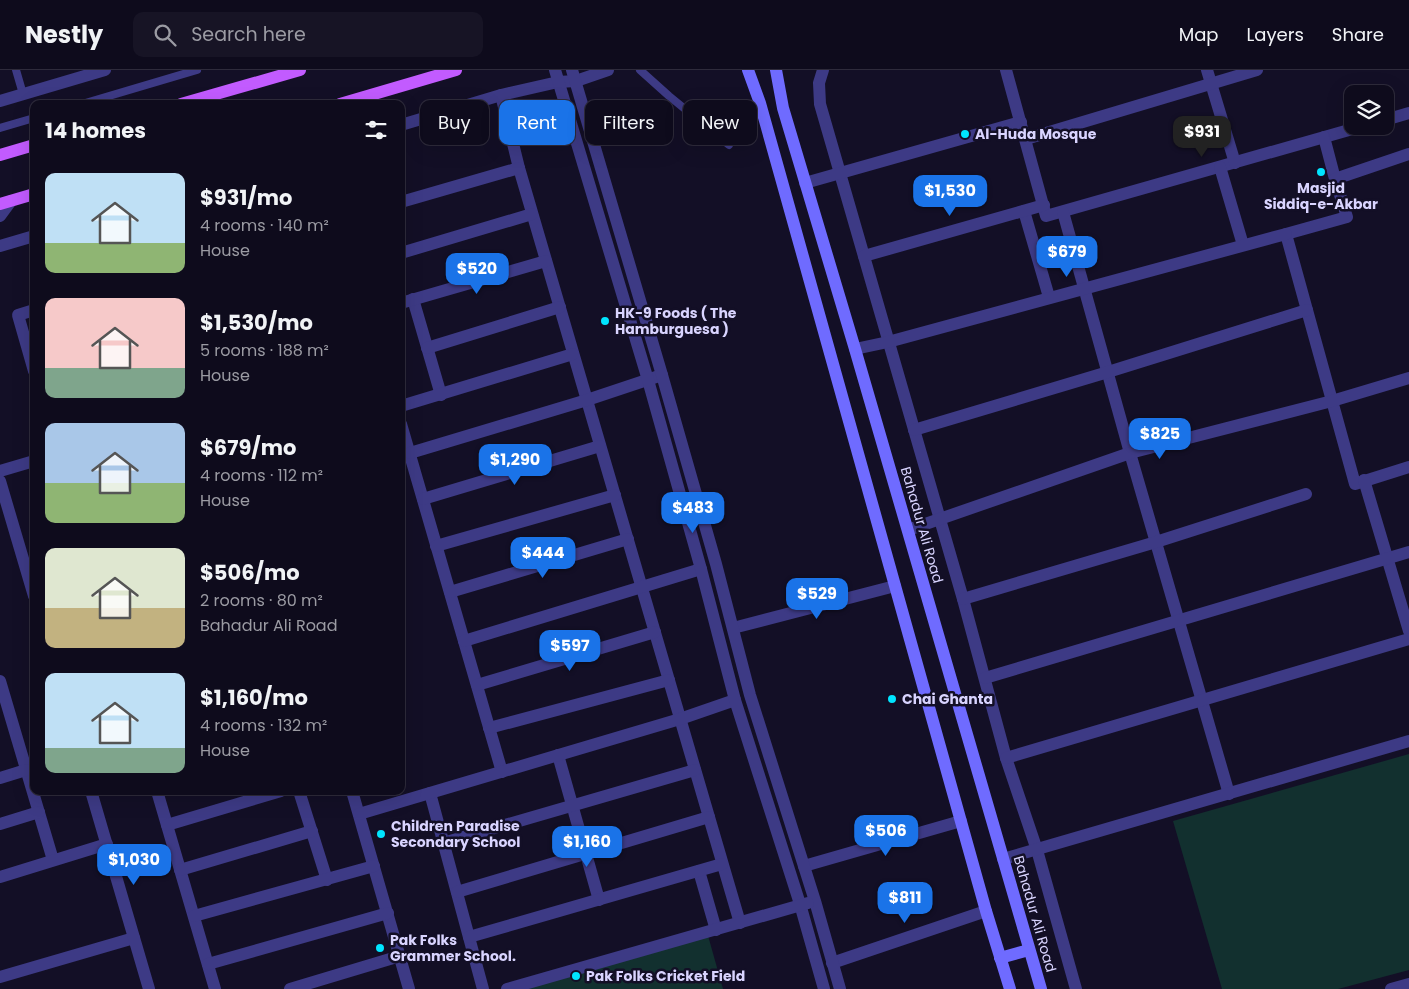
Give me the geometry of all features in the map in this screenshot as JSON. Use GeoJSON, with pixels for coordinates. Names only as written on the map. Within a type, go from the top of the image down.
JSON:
{"type":"FeatureCollection","features":[{"type":"Feature","properties":{"kind":"main road"},"geometry":{"type":"LineString","coordinates":[[195,100],[300,70]]}},
{"type":"Feature","properties":{"kind":"main road"},"geometry":{"type":"LineString","coordinates":[[354,100],[456,70]]}},
{"type":"Feature","properties":{"kind":"main road"},"geometry":{"type":"LineString","coordinates":[[748,70],[760,104],[986,911],[1010,989]]}},
{"type":"Feature","properties":{"kind":"main road","name":"Bahadur Ali Road"},"geometry":{"type":"LineString","coordinates":[[776,70],[783,108],[855,348],[1041,989]]}},
{"type":"Feature","properties":{"kind":"main road"},"geometry":{"type":"LineString","coordinates":[[0,155],[30,146]]}},
{"type":"Feature","properties":{"kind":"main road"},"geometry":{"type":"LineString","coordinates":[[5,202],[30,195]]}},
{"type":"Feature","properties":{"kind":"main road"},"geometry":{"type":"LineString","coordinates":[[1000,958],[1029,950]]}},
{"type":"Feature","properties":{"kind":"street"},"geometry":{"type":"LineString","coordinates":[[0,101],[105,70]]}},
{"type":"Feature","properties":{"kind":"street"},"geometry":{"type":"LineString","coordinates":[[405,124],[501,95],[556,76],[574,76],[608,70]]}},
{"type":"Feature","properties":{"kind":"street"},"geometry":{"type":"LineString","coordinates":[[823,70],[819,83],[820,104],[963,599],[1006,758],[1037,850],[1076,989]]}},
{"type":"Feature","properties":{"kind":"street"},"geometry":{"type":"LineString","coordinates":[[1006,70],[1046,216],[1344,131]]}},
{"type":"Feature","properties":{"kind":"street"},"geometry":{"type":"LineString","coordinates":[[1207,70],[1234,163]]}},
{"type":"Feature","properties":{"kind":"street"},"geometry":{"type":"LineString","coordinates":[[1026,139],[1257,70]]}},
{"type":"Feature","properties":{"kind":"street"},"geometry":{"type":"LineString","coordinates":[[556,76],[648,380],[736,700],[800,904],[824,989]]}},
{"type":"Feature","properties":{"kind":"street"},"geometry":{"type":"LineString","coordinates":[[574,76],[662,375],[750,695],[816,901],[840,989]]}},
{"type":"Feature","properties":{"kind":"street"},"geometry":{"type":"LineString","coordinates":[[501,95],[532,214],[740,923]]}},
{"type":"Feature","properties":{"kind":"street"},"geometry":{"type":"LineString","coordinates":[[1394,117],[1409,113]]}},
{"type":"Feature","properties":{"kind":"street"},"geometry":{"type":"LineString","coordinates":[[805,183],[1021,122]]}},
{"type":"Feature","properties":{"kind":"street"},"geometry":{"type":"LineString","coordinates":[[855,348],[888,342],[1347,217],[1324,137]]}},
{"type":"Feature","properties":{"kind":"street"},"geometry":{"type":"LineString","coordinates":[[1335,179],[1409,154]]}},
{"type":"Feature","properties":{"kind":"street"},"geometry":{"type":"LineString","coordinates":[[1220,167],[1243,245]]}},
{"type":"Feature","properties":{"kind":"street"},"geometry":{"type":"LineString","coordinates":[[405,201],[519,168]]}},
{"type":"Feature","properties":{"kind":"street"},"geometry":{"type":"LineString","coordinates":[[0,216],[5,202]]}},
{"type":"Feature","properties":{"kind":"street"},"geometry":{"type":"LineString","coordinates":[[864,256],[1044,205]]}},
{"type":"Feature","properties":{"kind":"street"},"geometry":{"type":"LineString","coordinates":[[1024,211],[1049,297]]}},
{"type":"Feature","properties":{"kind":"street"},"geometry":{"type":"LineString","coordinates":[[1063,212],[1130,453],[1229,794]]}},
{"type":"Feature","properties":{"kind":"street"},"geometry":{"type":"LineString","coordinates":[[405,252],[532,214]]}},
{"type":"Feature","properties":{"kind":"street"},"geometry":{"type":"LineString","coordinates":[[1286,234],[1355,484],[1409,467]]}},
{"type":"Feature","properties":{"kind":"street"},"geometry":{"type":"LineString","coordinates":[[0,246],[30,237]]}},
{"type":"Feature","properties":{"kind":"street"},"geometry":{"type":"LineString","coordinates":[[440,394],[427,348],[407,301],[546,261]]}},
{"type":"Feature","properties":{"kind":"street"},"geometry":{"type":"LineString","coordinates":[[427,348],[560,307]]}},
{"type":"Feature","properties":{"kind":"street"},"geometry":{"type":"LineString","coordinates":[[914,430],[1307,310]]}},
{"type":"Feature","properties":{"kind":"street"},"geometry":{"type":"LineString","coordinates":[[30,311],[18,315],[30,354]]}},
{"type":"Feature","properties":{"kind":"street"},"geometry":{"type":"LineString","coordinates":[[405,405],[573,354]]}},
{"type":"Feature","properties":{"kind":"street"},"geometry":{"type":"LineString","coordinates":[[410,453],[587,400],[662,375]]}},
{"type":"Feature","properties":{"kind":"street"},"geometry":{"type":"LineString","coordinates":[[908,530],[1130,453],[1332,401],[1409,378]]}},
{"type":"Feature","properties":{"kind":"street"},"geometry":{"type":"LineString","coordinates":[[405,437],[502,772]]}},
{"type":"Feature","properties":{"kind":"street"},"geometry":{"type":"LineString","coordinates":[[423,499],[600,446]]}},
{"type":"Feature","properties":{"kind":"street"},"geometry":{"type":"LineString","coordinates":[[0,471],[30,462]]}},
{"type":"Feature","properties":{"kind":"street"},"geometry":{"type":"LineString","coordinates":[[1364,480],[1409,631]]}},
{"type":"Feature","properties":{"kind":"street"},"geometry":{"type":"LineString","coordinates":[[0,481],[30,582]]}},
{"type":"Feature","properties":{"kind":"street"},"geometry":{"type":"LineString","coordinates":[[963,599],[1156,542],[1306,494]]}},
{"type":"Feature","properties":{"kind":"street"},"geometry":{"type":"LineString","coordinates":[[436,546],[615,495]]}},
{"type":"Feature","properties":{"kind":"street"},"geometry":{"type":"LineString","coordinates":[[450,592],[628,539]]}},
{"type":"Feature","properties":{"kind":"street"},"geometry":{"type":"LineString","coordinates":[[985,678],[1409,552]]}},
{"type":"Feature","properties":{"kind":"street"},"geometry":{"type":"LineString","coordinates":[[464,641],[701,568]]}},
{"type":"Feature","properties":{"kind":"street"},"geometry":{"type":"LineString","coordinates":[[733,628],[895,586]]}},
{"type":"Feature","properties":{"kind":"street"},"geometry":{"type":"LineString","coordinates":[[477,685],[655,632]]}},
{"type":"Feature","properties":{"kind":"street"},"geometry":{"type":"LineString","coordinates":[[1006,758],[1409,639]]}},
{"type":"Feature","properties":{"kind":"street"},"geometry":{"type":"LineString","coordinates":[[489,728],[669,680]]}},
{"type":"Feature","properties":{"kind":"street"},"geometry":{"type":"LineString","coordinates":[[0,681],[30,783]]}},
{"type":"Feature","properties":{"kind":"street"},"geometry":{"type":"LineString","coordinates":[[359,814],[680,719],[736,700]]}},
{"type":"Feature","properties":{"kind":"street"},"geometry":{"type":"LineString","coordinates":[[0,729],[13,726]]}},
{"type":"Feature","properties":{"kind":"street"},"geometry":{"type":"LineString","coordinates":[[1003,860],[1409,741]]}},
{"type":"Feature","properties":{"kind":"street"},"geometry":{"type":"LineString","coordinates":[[558,755],[599,900]]}},
{"type":"Feature","properties":{"kind":"street"},"geometry":{"type":"LineString","coordinates":[[0,778],[26,770]]}},
{"type":"Feature","properties":{"kind":"street"},"geometry":{"type":"LineString","coordinates":[[443,843],[695,770]]}},
{"type":"Feature","properties":{"kind":"street"},"geometry":{"type":"LineString","coordinates":[[430,793],[483,989]]}},
{"type":"Feature","properties":{"kind":"street"},"geometry":{"type":"LineString","coordinates":[[34,795],[53,860]]}},
{"type":"Feature","properties":{"kind":"street"},"geometry":{"type":"LineString","coordinates":[[92,795],[149,989]]}},
{"type":"Feature","properties":{"kind":"street"},"geometry":{"type":"LineString","coordinates":[[158,795],[215,989]]}},
{"type":"Feature","properties":{"kind":"street"},"geometry":{"type":"LineString","coordinates":[[167,825],[268,795]]}},
{"type":"Feature","properties":{"kind":"street"},"geometry":{"type":"LineString","coordinates":[[300,795],[326,880]]}},
{"type":"Feature","properties":{"kind":"street"},"geometry":{"type":"LineString","coordinates":[[353,795],[409,989]]}},
{"type":"Feature","properties":{"kind":"street"},"geometry":{"type":"LineString","coordinates":[[0,824],[39,812]]}},
{"type":"Feature","properties":{"kind":"street"},"geometry":{"type":"LineString","coordinates":[[457,892],[709,817]]}},
{"type":"Feature","properties":{"kind":"street"},"geometry":{"type":"LineString","coordinates":[[804,866],[961,821]]}},
{"type":"Feature","properties":{"kind":"street"},"geometry":{"type":"LineString","coordinates":[[180,870],[312,831]]}},
{"type":"Feature","properties":{"kind":"street"},"geometry":{"type":"LineString","coordinates":[[0,877],[107,844]]}},
{"type":"Feature","properties":{"kind":"street"},"geometry":{"type":"LineString","coordinates":[[469,937],[722,864]]}},
{"type":"Feature","properties":{"kind":"street"},"geometry":{"type":"LineString","coordinates":[[194,916],[374,866]]}},
{"type":"Feature","properties":{"kind":"street"},"geometry":{"type":"LineString","coordinates":[[699,871],[716,930]]}},
{"type":"Feature","properties":{"kind":"street"},"geometry":{"type":"LineString","coordinates":[[507,989],[816,901]]}},
{"type":"Feature","properties":{"kind":"street"},"geometry":{"type":"LineString","coordinates":[[832,963],[986,911]]}},
{"type":"Feature","properties":{"kind":"street"},"geometry":{"type":"LineString","coordinates":[[208,964],[388,913]]}},
{"type":"Feature","properties":{"kind":"street"},"geometry":{"type":"LineString","coordinates":[[0,977],[134,938]]}},
{"type":"Feature","properties":{"kind":"street"},"geometry":{"type":"LineString","coordinates":[[290,989],[400,956]]}},
{"type":"Feature","properties":{"kind":"street"},"geometry":{"type":"LineString","coordinates":[[1391,989],[1409,984]]}},
{"type":"Feature","properties":{"kind":"lane"},"geometry":{"type":"LineString","coordinates":[[16,70],[23,94]]}},
{"type":"Feature","properties":{"kind":"lane"},"geometry":{"type":"LineString","coordinates":[[96,100],[197,70]]}},
{"type":"Feature","properties":{"kind":"lane"},"geometry":{"type":"LineString","coordinates":[[640,70],[683,107]]}},
{"type":"Feature","properties":{"kind":"lane"},"geometry":{"type":"LineString","coordinates":[[0,128],[30,119]]}},
{"type":"Feature","properties":{"kind":"green space"},"geometry":{"type":"Polygon","coordinates":[[[1409,754],[1409,970],[1338,989],[1222,989],[1173,821],[1409,754]]]}},
{"type":"Feature","properties":{"kind":"green space"},"geometry":{"type":"Polygon","coordinates":[[[707,932],[723,989],[507,989],[707,932]]]}},
{"type":"Feature","properties":{"kind":"place","name":"Al-Huda Mosque"},"geometry":{"type":"Point","coordinates":[965,134]}},
{"type":"Feature","properties":{"kind":"place","name":"Masjid Siddiq-e-Akbar"},"geometry":{"type":"Point","coordinates":[1321,172]}},
{"type":"Feature","properties":{"kind":"place","name":"HK-9 Foods ( The Hamburguesa )"},"geometry":{"type":"Point","coordinates":[605,321]}},
{"type":"Feature","properties":{"kind":"place","name":"Chai Ghanta"},"geometry":{"type":"Point","coordinates":[892,699]}},
{"type":"Feature","properties":{"kind":"place","name":"Children Paradise Secondary School"},"geometry":{"type":"Point","coordinates":[381,834]}},
{"type":"Feature","properties":{"kind":"place","name":"Pak Folks Grammer School."},"geometry":{"type":"Point","coordinates":[380,948]}},
{"type":"Feature","properties":{"kind":"place","name":"Pak Folks Cricket Field"},"geometry":{"type":"Point","coordinates":[576,976]}}]}
